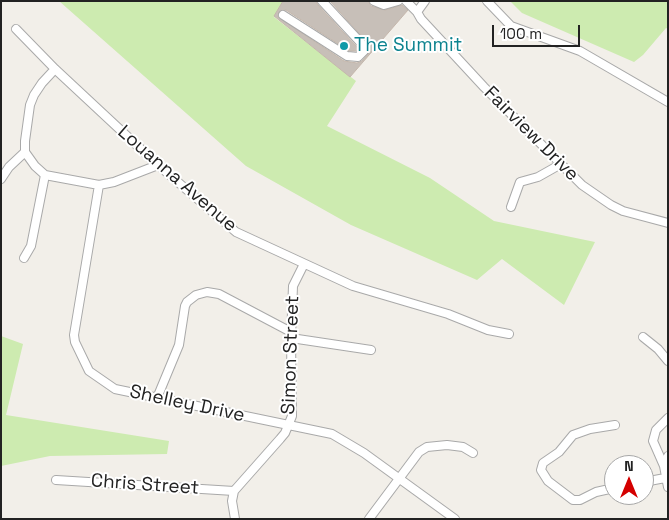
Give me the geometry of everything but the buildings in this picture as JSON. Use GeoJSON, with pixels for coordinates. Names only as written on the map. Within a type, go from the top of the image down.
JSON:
{"type":"FeatureCollection","features":[{"type":"Feature","properties":{"kind":"street"},"geometry":{"type":"LineString","coordinates":[[283,15],[347,56],[358,57],[364,51],[362,44],[322,1]]}},
{"type":"Feature","properties":{"kind":"street"},"geometry":{"type":"LineString","coordinates":[[374,1],[384,5],[398,1]]}},
{"type":"Feature","properties":{"kind":"street","name":"Fairview Drive"},"geometry":{"type":"LineString","coordinates":[[406,1],[455,57],[582,185],[611,205],[638,216],[668,223]]}},
{"type":"Feature","properties":{"kind":"street"},"geometry":{"type":"LineString","coordinates":[[417,12],[425,1]]}},
{"type":"Feature","properties":{"kind":"street"},"geometry":{"type":"LineString","coordinates":[[487,1],[511,26],[580,51],[668,102]]}},
{"type":"Feature","properties":{"kind":"street","name":"Louanna Avenue"},"geometry":{"type":"LineString","coordinates":[[16,29],[55,69],[158,165],[236,232],[353,286],[448,314],[488,330],[509,334]]}},
{"type":"Feature","properties":{"kind":"street"},"geometry":{"type":"LineString","coordinates":[[55,69],[42,83],[30,105],[25,152],[35,166],[45,175],[100,185],[114,182],[158,165]]}},
{"type":"Feature","properties":{"kind":"street"},"geometry":{"type":"LineString","coordinates":[[1,179],[25,152]]}},
{"type":"Feature","properties":{"kind":"street"},"geometry":{"type":"LineString","coordinates":[[511,207],[520,182],[538,177],[561,164]]}},
{"type":"Feature","properties":{"kind":"street"},"geometry":{"type":"LineString","coordinates":[[24,258],[31,246],[45,175]]}},
{"type":"Feature","properties":{"kind":"street","name":"Shelley Drive"},"geometry":{"type":"LineString","coordinates":[[100,185],[74,335],[75,342],[87,369],[119,390],[318,431],[340,438],[455,519]]}},
{"type":"Feature","properties":{"kind":"street","name":"Simon Street"},"geometry":{"type":"LineString","coordinates":[[234,491],[280,440],[292,416],[291,335],[293,286],[304,264]]}},
{"type":"Feature","properties":{"kind":"street"},"geometry":{"type":"LineString","coordinates":[[157,398],[179,345],[186,302],[196,295],[207,292],[219,294],[291,335],[371,350]]}},
{"type":"Feature","properties":{"kind":"street"},"geometry":{"type":"LineString","coordinates":[[643,337],[658,349],[668,361]]}},
{"type":"Feature","properties":{"kind":"street"},"geometry":{"type":"LineString","coordinates":[[668,418],[656,430],[653,441],[664,466],[668,487]]}},
{"type":"Feature","properties":{"kind":"street"},"geometry":{"type":"LineString","coordinates":[[604,490],[580,500],[573,500],[548,480],[541,470],[543,463],[559,452],[573,435],[590,429],[615,425]]}},
{"type":"Feature","properties":{"kind":"street"},"geometry":{"type":"LineString","coordinates":[[369,519],[419,452],[435,445],[458,445],[473,453]]}},
{"type":"Feature","properties":{"kind":"street"},"geometry":{"type":"LineString","coordinates":[[664,466],[668,456]]}},
{"type":"Feature","properties":{"kind":"street"},"geometry":{"type":"LineString","coordinates":[[654,480],[666,478]]}},
{"type":"Feature","properties":{"kind":"street","name":"Chris Street"},"geometry":{"type":"LineString","coordinates":[[56,480],[234,491]]}},
{"type":"Feature","properties":{"kind":"street"},"geometry":{"type":"LineString","coordinates":[[234,491],[232,501],[235,519]]}},
{"type":"Feature","properties":{"kind":"green space"},"geometry":{"type":"Polygon","coordinates":[[[59,1],[283,1],[274,17],[356,81],[327,126],[430,178],[494,221],[595,242],[564,305],[502,259],[477,280],[351,225],[246,166],[59,1]]]}},
{"type":"Feature","properties":{"kind":"green space"},"geometry":{"type":"Polygon","coordinates":[[[510,1],[668,1],[668,29],[666,28],[643,55],[634,62],[522,13],[510,1]]]}},
{"type":"Feature","properties":{"kind":"green space"},"geometry":{"type":"Polygon","coordinates":[[[1,336],[23,344],[6,415],[169,441],[167,454],[50,456],[1,466],[1,336]]]}},
{"type":"Feature","properties":{"kind":"place","name":"The Summit"},"geometry":{"type":"Point","coordinates":[344,46]}}]}
